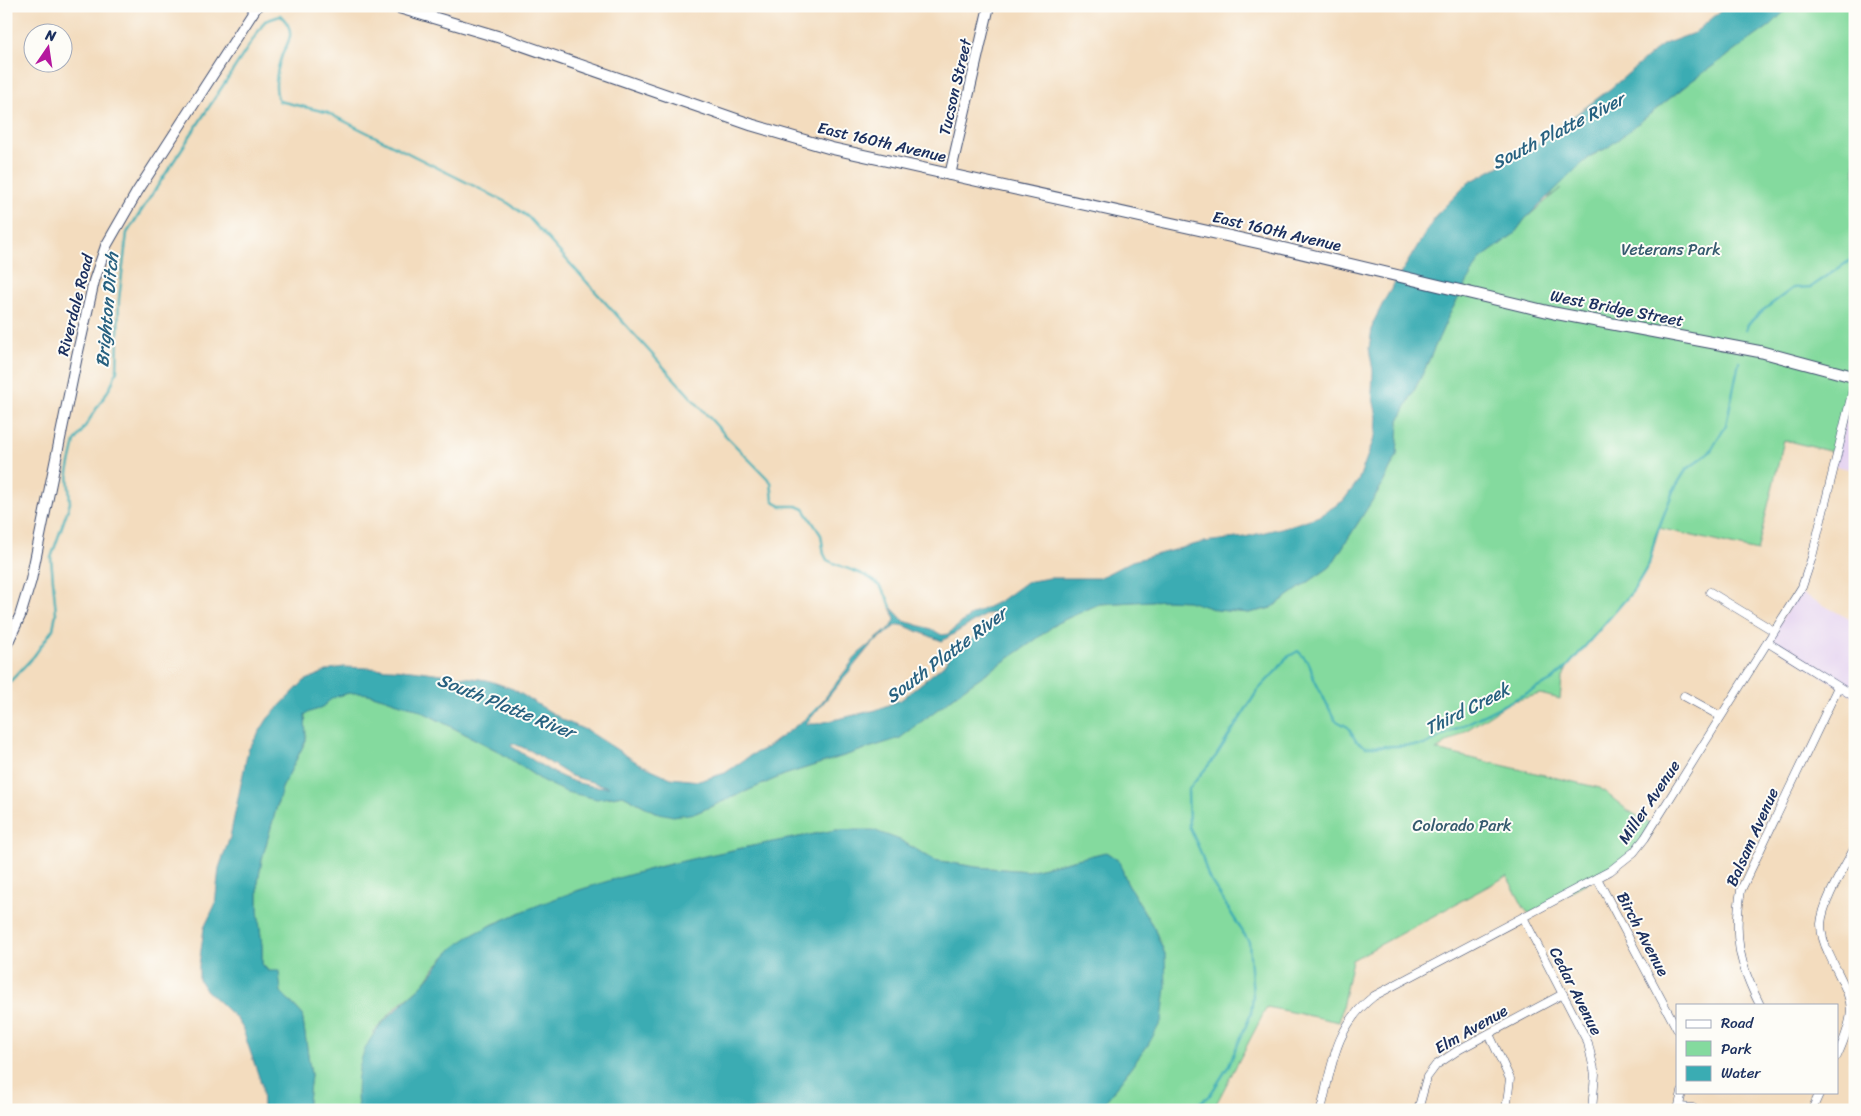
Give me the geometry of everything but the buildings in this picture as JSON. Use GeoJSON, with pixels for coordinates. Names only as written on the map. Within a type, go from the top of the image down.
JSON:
{"type":"FeatureCollection","features":[{"type":"Feature","properties":{"kind":"main road","name":"East 160th Avenue"},"geometry":{"type":"LineString","coordinates":[[394,6],[499,38],[784,135],[950,175],[1373,270]]}},
{"type":"Feature","properties":{"kind":"main road","name":"West Bridge Street"},"geometry":{"type":"LineString","coordinates":[[1373,270],[1554,313],[1762,352],[1855,377]]}},
{"type":"Feature","properties":{"kind":"street","name":"Riverdale Road"},"geometry":{"type":"LineString","coordinates":[[6,646],[28,593],[77,356],[94,281],[106,246],[137,192],[257,6]]}},
{"type":"Feature","properties":{"kind":"street","name":"Tucson Street"},"geometry":{"type":"LineString","coordinates":[[950,175],[989,6]]}},
{"type":"Feature","properties":{"kind":"street","name":"Miller Avenue"},"geometry":{"type":"LineString","coordinates":[[1321,1110],[1338,1041],[1348,1022],[1362,1006],[1374,996],[1598,878],[1618,866],[1645,838],[1796,597],[1807,573],[1855,381]]}},
{"type":"Feature","properties":{"kind":"street"},"geometry":{"type":"LineString","coordinates":[[1710,592],[1774,631]]}},
{"type":"Feature","properties":{"kind":"street"},"geometry":{"type":"LineString","coordinates":[[1767,642],[1855,697]]}},
{"type":"Feature","properties":{"kind":"street","name":"Balsam Avenue"},"geometry":{"type":"LineString","coordinates":[[1760,1004],[1746,976],[1739,950],[1737,927],[1741,890],[1838,687]]}},
{"type":"Feature","properties":{"kind":"street"},"geometry":{"type":"LineString","coordinates":[[1684,696],[1720,716]]}},
{"type":"Feature","properties":{"kind":"street"},"geometry":{"type":"LineString","coordinates":[[1838,1054],[1847,1036],[1853,1015],[1851,987],[1825,945],[1822,924],[1826,907],[1855,847]]}},
{"type":"Feature","properties":{"kind":"street","name":"Birch Avenue"},"geometry":{"type":"LineString","coordinates":[[1598,878],[1676,1027]]}},
{"type":"Feature","properties":{"kind":"street","name":"Cedar Avenue"},"geometry":{"type":"LineString","coordinates":[[1523,917],[1584,1032],[1591,1053],[1595,1081],[1592,1110]]}},
{"type":"Feature","properties":{"kind":"street","name":"Elm Avenue"},"geometry":{"type":"LineString","coordinates":[[1418,1110],[1427,1077],[1436,1066],[1460,1049],[1563,994]]}},
{"type":"Feature","properties":{"kind":"street"},"geometry":{"type":"LineString","coordinates":[[1489,1034],[1510,1079],[1506,1110]]}},
{"type":"Feature","properties":{"kind":"street"},"geometry":{"type":"LineString","coordinates":[[1682,1094],[1679,1108],[1693,1108]]}},
{"type":"Feature","properties":{"kind":"street"},"geometry":{"type":"LineString","coordinates":[[1812,1110],[1819,1094]]}},
{"type":"Feature","properties":{"kind":"shaded area"},"geometry":{"type":"Polygon","coordinates":[[[1855,381],[1855,470],[1834,466],[1855,381]]]}},
{"type":"Feature","properties":{"kind":"shaded area"},"geometry":{"type":"Polygon","coordinates":[[[1799,592],[1855,622],[1855,697],[1767,642],[1799,592]]]}},
{"type":"Feature","properties":{"kind":"green space"},"geometry":{"type":"Polygon","coordinates":[[[1790,6],[1855,6],[1855,365],[1837,453],[1784,440],[1757,551],[1659,528],[1649,564],[1633,591],[1568,666],[1562,680],[1560,699],[1540,694],[1510,702],[1436,750],[1600,788],[1626,809],[1653,826],[1618,866],[1529,914],[1507,876],[1352,960],[1339,1022],[1267,1007],[1213,1110],[1099,1110],[1148,1045],[1165,954],[1154,928],[1127,883],[1119,861],[1106,852],[1028,871],[976,867],[934,860],[900,840],[836,830],[737,849],[654,868],[579,890],[493,924],[453,948],[435,967],[423,985],[396,1007],[374,1032],[357,1092],[358,1110],[307,1110],[311,1075],[302,1014],[281,992],[279,981],[262,964],[258,910],[258,882],[262,859],[282,788],[306,740],[305,715],[319,709],[335,697],[348,693],[376,696],[413,707],[498,751],[543,781],[608,798],[623,795],[655,812],[696,813],[784,775],[900,738],[969,685],[1057,623],[1099,604],[1167,600],[1188,601],[1217,610],[1249,613],[1271,608],[1330,567],[1382,485],[1397,455],[1399,420],[1424,371],[1449,315],[1480,259],[1514,234],[1525,219],[1561,188],[1548,198],[1582,163],[1607,148],[1693,80],[1771,25],[1790,6]]]}},
{"type":"Feature","properties":{"kind":"water","name":"South Platte River"},"geometry":{"type":"Polygon","coordinates":[[[1727,6],[1790,6],[1771,25],[1693,80],[1607,148],[1592,155],[1525,219],[1514,234],[1480,259],[1449,315],[1424,371],[1399,420],[1397,455],[1382,485],[1330,567],[1271,608],[1249,613],[1217,610],[1188,601],[1167,600],[1099,604],[1057,623],[969,685],[900,738],[784,775],[696,813],[673,816],[655,812],[623,795],[597,799],[566,792],[543,781],[498,751],[413,707],[376,696],[348,693],[333,698],[319,709],[305,715],[306,740],[282,788],[262,859],[258,882],[258,910],[262,964],[268,971],[279,971],[281,992],[302,1014],[311,1075],[307,1110],[263,1110],[262,1086],[242,1027],[236,1018],[205,989],[199,980],[199,965],[204,928],[215,905],[219,868],[230,837],[248,750],[268,718],[304,681],[331,669],[344,667],[412,670],[487,680],[513,689],[565,721],[588,731],[638,763],[671,778],[699,781],[725,773],[751,755],[766,748],[805,719],[821,703],[858,654],[892,626],[895,620],[891,607],[904,621],[931,629],[942,635],[948,634],[971,615],[1000,601],[1026,582],[1049,578],[1099,578],[1132,561],[1204,542],[1245,537],[1319,516],[1343,501],[1358,481],[1376,433],[1377,417],[1372,393],[1373,371],[1369,348],[1373,323],[1385,299],[1437,214],[1468,183],[1527,151],[1610,89],[1664,44],[1694,33],[1727,6]],[[995,613],[987,614],[942,641],[902,625],[895,626],[870,646],[806,724],[816,724],[876,710],[902,699],[946,663],[953,650],[975,637],[996,616],[995,613]],[[512,743],[511,746],[568,780],[581,784],[609,787],[571,776],[531,751],[512,743]]]}},
{"type":"Feature","properties":{"kind":"water"},"geometry":{"type":"Polygon","coordinates":[[[836,830],[873,830],[900,840],[934,860],[976,867],[1028,871],[1106,852],[1119,861],[1127,883],[1154,928],[1165,954],[1166,987],[1162,1020],[1148,1045],[1099,1110],[358,1110],[357,1087],[359,1068],[371,1039],[380,1026],[425,982],[448,953],[467,938],[519,913],[557,898],[635,873],[756,845],[836,830]]]}},
{"type":"Feature","properties":{"kind":"waterway"},"geometry":{"type":"LineString","coordinates":[[280,15],[288,24],[290,36],[277,72],[276,90],[279,101],[326,112],[508,203],[528,217],[726,436],[771,482],[773,500],[780,506],[797,506],[804,509],[821,535],[824,554],[827,560],[874,581],[886,596],[891,607]]}},
{"type":"Feature","properties":{"kind":"waterway","name":"Brighton Ditch"},"geometry":{"type":"LineString","coordinates":[[6,686],[34,656],[53,629],[56,613],[51,558],[70,503],[68,472],[75,442],[111,386],[117,370],[119,299],[127,233],[265,21],[280,16]]}},
{"type":"Feature","properties":{"kind":"waterway","name":"Third Creek"},"geometry":{"type":"LineString","coordinates":[[1746,330],[1748,324],[1762,311],[1793,288],[1811,287],[1855,257]]}},
{"type":"Feature","properties":{"kind":"waterway","name":"Third Creek"},"geometry":{"type":"LineString","coordinates":[[1190,1110],[1210,1095],[1228,1067],[1251,1014],[1253,996],[1249,942],[1208,876],[1201,853],[1189,826],[1188,790],[1216,756],[1258,690],[1286,658],[1298,651],[1309,663],[1314,679],[1335,720],[1348,727],[1356,741],[1366,747],[1424,745],[1551,681],[1568,666],[1633,591],[1649,564],[1655,538],[1673,491],[1686,470],[1710,452],[1726,425],[1739,362]]}},
{"type":"Feature","properties":{"kind":"park label","name":"Veterans Park"},"geometry":{"type":"Point","coordinates":[1671,249]}},
{"type":"Feature","properties":{"kind":"park label","name":"Colorado Park"},"geometry":{"type":"Point","coordinates":[1462,825]}}]}
